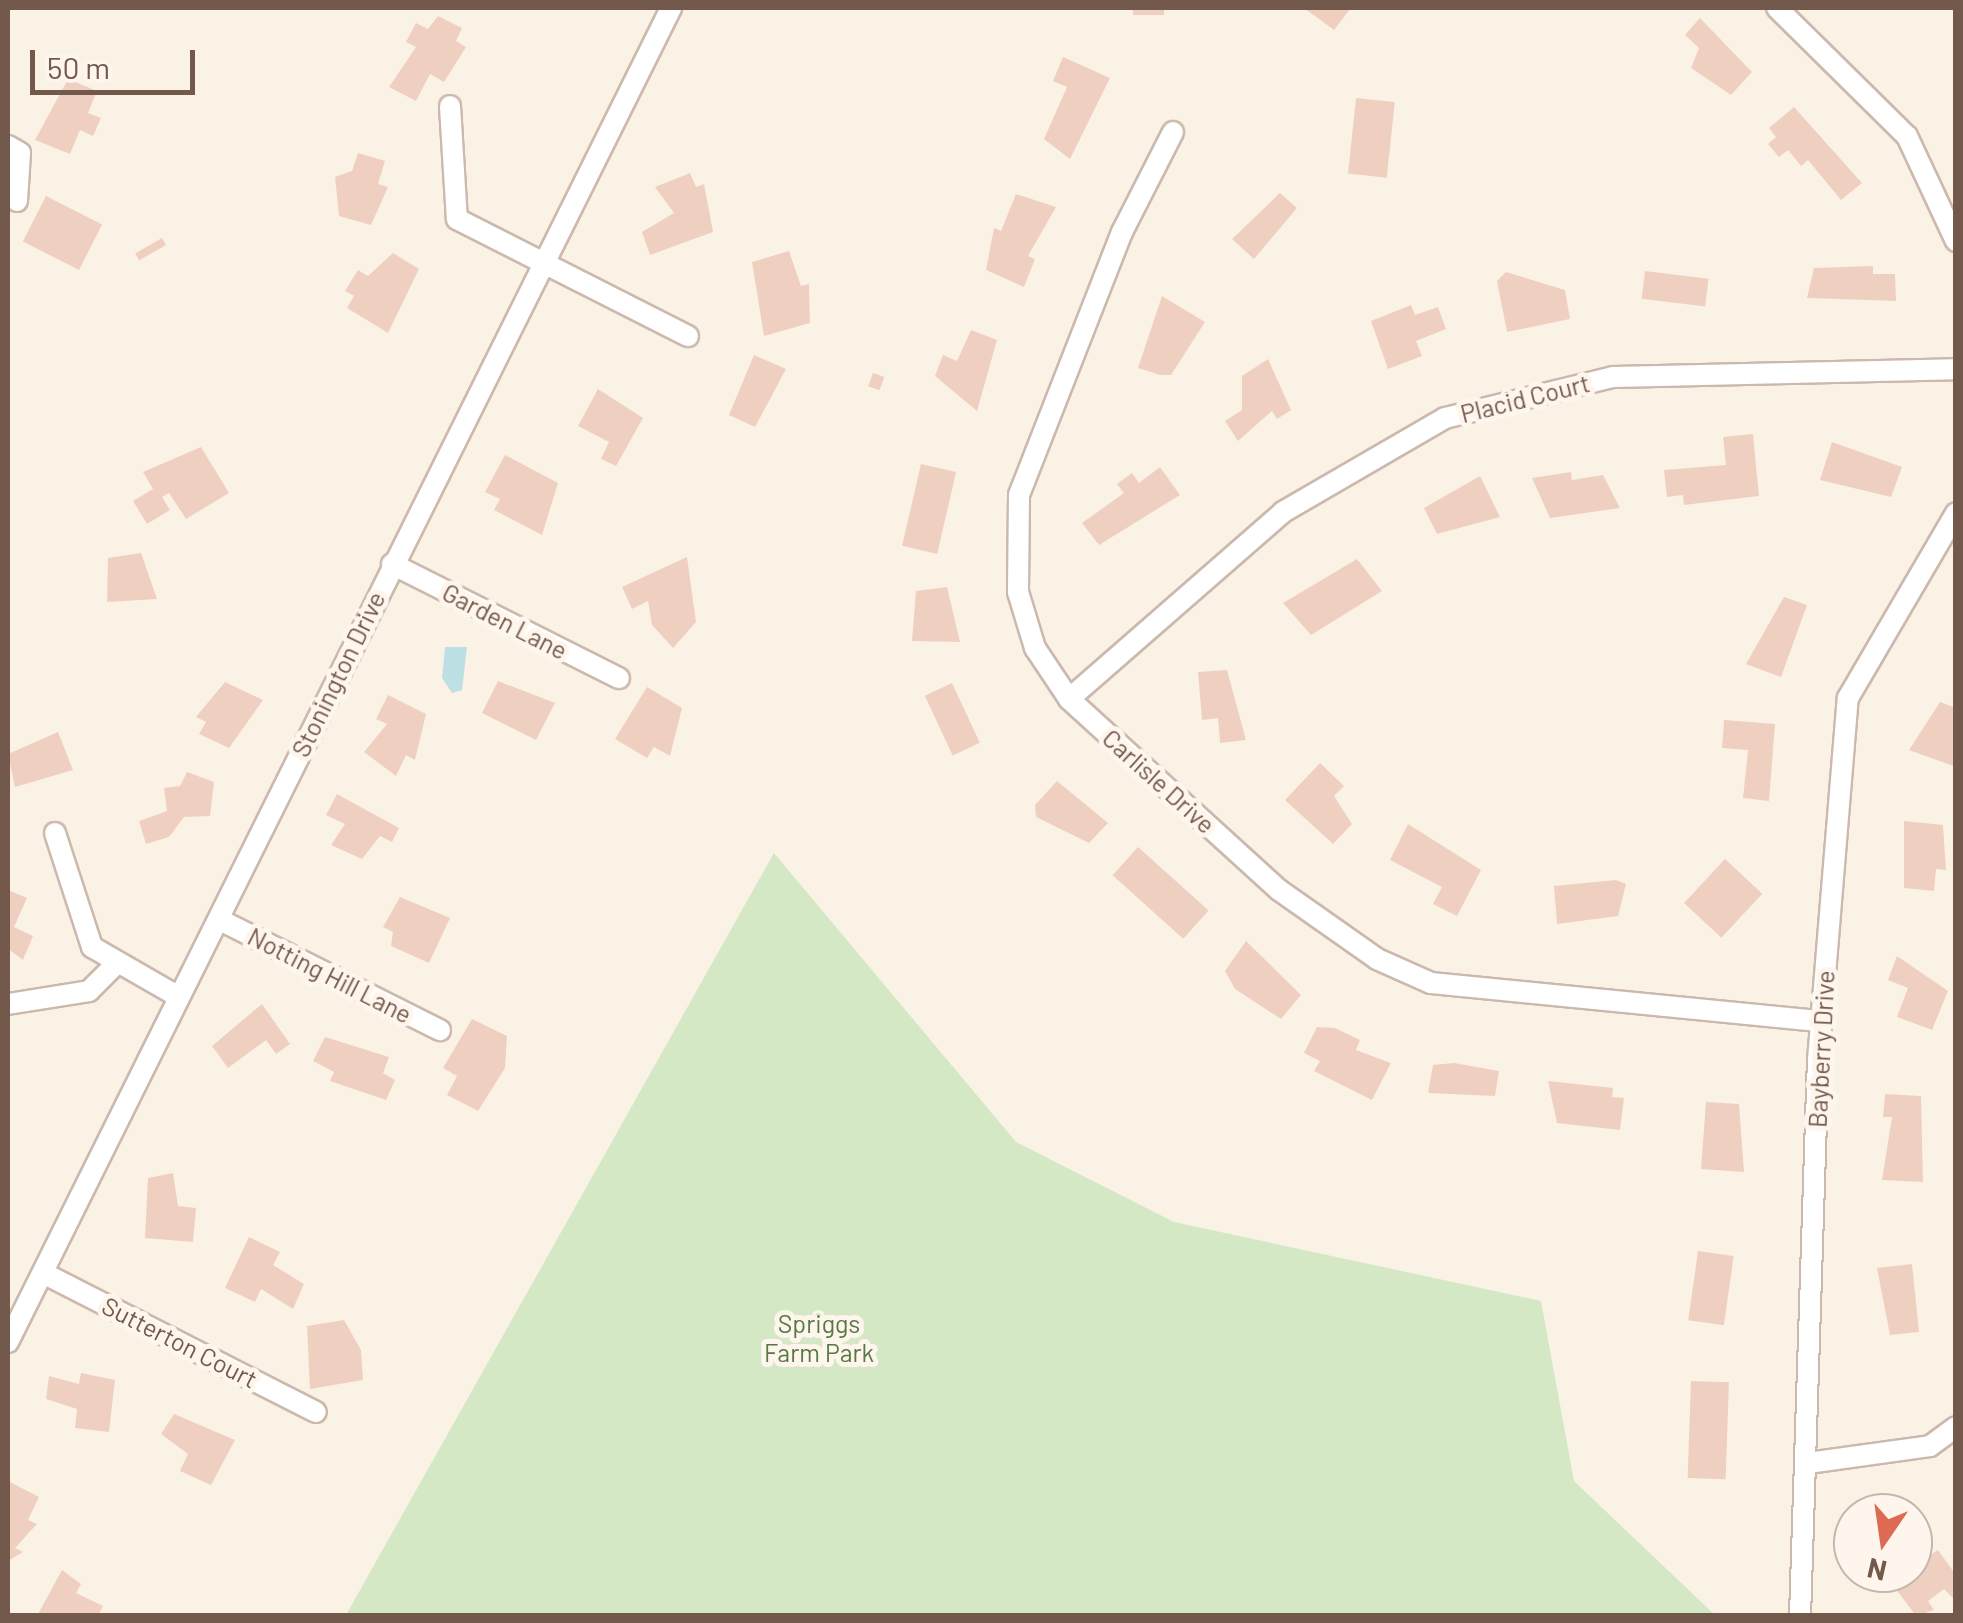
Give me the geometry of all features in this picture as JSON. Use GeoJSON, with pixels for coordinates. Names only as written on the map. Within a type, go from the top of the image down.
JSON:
{"type":"FeatureCollection","features":[{"type":"Feature","properties":{"kind":"street","name":"Stonington Drive"},"geometry":{"type":"LineString","coordinates":[[8,1342],[671,8]]}},
{"type":"Feature","properties":{"kind":"street"},"geometry":{"type":"LineString","coordinates":[[1777,8],[1907,136],[1956,241]]}},
{"type":"Feature","properties":{"kind":"street"},"geometry":{"type":"LineString","coordinates":[[450,106],[457,219],[688,336]]}},
{"type":"Feature","properties":{"kind":"street","name":"Carlisle Drive"},"geometry":{"type":"LineString","coordinates":[[1173,132],[1122,232],[1019,495],[1018,592],[1035,648],[1070,700],[1279,890],[1395,967],[1490,994],[1821,1021]]}},
{"type":"Feature","properties":{"kind":"street"},"geometry":{"type":"LineString","coordinates":[[8,146],[20,153],[17,201]]}},
{"type":"Feature","properties":{"kind":"street","name":"Placid Court"},"geometry":{"type":"LineString","coordinates":[[1070,700],[1283,512],[1445,418],[1613,377],[1956,369]]}},
{"type":"Feature","properties":{"kind":"street","name":"Bayberry Drive"},"geometry":{"type":"LineString","coordinates":[[1800,1616],[1821,1021],[1848,698],[1956,513]]}},
{"type":"Feature","properties":{"kind":"street","name":"Garden Lane"},"geometry":{"type":"LineString","coordinates":[[392,564],[619,678]]}},
{"type":"Feature","properties":{"kind":"street"},"geometry":{"type":"LineString","coordinates":[[55,832],[92,947],[180,997]]}},
{"type":"Feature","properties":{"kind":"street","name":"Notting Hill Lane"},"geometry":{"type":"LineString","coordinates":[[220,920],[440,1030]]}},
{"type":"Feature","properties":{"kind":"street"},"geometry":{"type":"LineString","coordinates":[[8,1004],[89,991],[117,963]]}},
{"type":"Feature","properties":{"kind":"street","name":"Sutterton Court"},"geometry":{"type":"LineString","coordinates":[[43,1273],[316,1412]]}},
{"type":"Feature","properties":{"kind":"street"},"geometry":{"type":"LineString","coordinates":[[1808,1462],[1930,1446],[1956,1427]]}},
{"type":"Feature","properties":{"kind":"green space","name":"Spriggs Farm Park"},"geometry":{"type":"Polygon","coordinates":[[[774,853],[1016,1142],[1174,1222],[1541,1301],[1574,1481],[1715,1615],[346,1615],[774,853]]]}},
{"type":"Feature","properties":{"kind":"water"},"geometry":{"type":"Polygon","coordinates":[[[445,647],[467,647],[462,690],[452,693],[442,678],[445,647]]]}},
{"type":"Feature","properties":{"kind":"building"},"geometry":{"type":"Polygon","coordinates":[[[1133,8],[1164,8],[1164,15],[1133,15],[1133,8]]]}},
{"type":"Feature","properties":{"kind":"building"},"geometry":{"type":"Polygon","coordinates":[[[1304,8],[1351,8],[1334,30],[1304,8]]]}},
{"type":"Feature","properties":{"kind":"building"},"geometry":{"type":"Polygon","coordinates":[[[438,16],[462,28],[456,41],[466,47],[444,82],[430,74],[416,101],[389,87],[416,47],[406,42],[416,23],[428,29],[438,16]]]}},
{"type":"Feature","properties":{"kind":"building"},"geometry":{"type":"Polygon","coordinates":[[[1700,18],[1752,72],[1731,95],[1691,68],[1699,48],[1685,35],[1700,18]]]}},
{"type":"Feature","properties":{"kind":"building"},"geometry":{"type":"Polygon","coordinates":[[[1063,57],[1110,78],[1070,159],[1044,139],[1067,87],[1053,81],[1063,57]]]}},
{"type":"Feature","properties":{"kind":"building"},"geometry":{"type":"Polygon","coordinates":[[[68,79],[97,91],[88,113],[101,118],[93,136],[80,130],[70,154],[35,140],[68,79]]]}},
{"type":"Feature","properties":{"kind":"building"},"geometry":{"type":"Polygon","coordinates":[[[1356,98],[1395,102],[1387,178],[1348,174],[1356,98]]]}},
{"type":"Feature","properties":{"kind":"building"},"geometry":{"type":"Polygon","coordinates":[[[1794,107],[1862,183],[1841,200],[1808,160],[1801,166],[1788,150],[1779,157],[1768,144],[1776,137],[1769,128],[1794,107]]]}},
{"type":"Feature","properties":{"kind":"building"},"geometry":{"type":"Polygon","coordinates":[[[358,153],[385,161],[378,184],[388,187],[371,225],[339,216],[335,177],[352,171],[358,153]]]}},
{"type":"Feature","properties":{"kind":"building"},"geometry":{"type":"Polygon","coordinates":[[[690,173],[696,187],[704,184],[713,232],[650,255],[642,232],[674,213],[655,187],[690,173]]]}},
{"type":"Feature","properties":{"kind":"building"},"geometry":{"type":"Polygon","coordinates":[[[1280,193],[1297,208],[1254,259],[1232,239],[1280,193]]]}},
{"type":"Feature","properties":{"kind":"building"},"geometry":{"type":"Polygon","coordinates":[[[1016,194],[1056,207],[1028,256],[1035,259],[1024,287],[986,270],[994,228],[1001,231],[1016,194]]]}},
{"type":"Feature","properties":{"kind":"building"},"geometry":{"type":"Polygon","coordinates":[[[46,196],[102,225],[79,270],[23,241],[46,196]]]}},
{"type":"Feature","properties":{"kind":"building"},"geometry":{"type":"Polygon","coordinates":[[[162,238],[166,245],[139,260],[135,253],[162,238]]]}},
{"type":"Feature","properties":{"kind":"building"},"geometry":{"type":"Polygon","coordinates":[[[789,251],[801,286],[809,284],[810,323],[764,336],[752,262],[789,251]]]}},
{"type":"Feature","properties":{"kind":"building"},"geometry":{"type":"Polygon","coordinates":[[[393,253],[419,269],[388,333],[347,308],[354,296],[345,291],[358,270],[368,276],[393,253]]]}},
{"type":"Feature","properties":{"kind":"building"},"geometry":{"type":"Polygon","coordinates":[[[1873,266],[1873,274],[1895,274],[1896,301],[1807,298],[1814,268],[1873,266]]]}},
{"type":"Feature","properties":{"kind":"building"},"geometry":{"type":"Polygon","coordinates":[[[1645,271],[1709,279],[1705,307],[1642,299],[1645,271]]]}},
{"type":"Feature","properties":{"kind":"building"},"geometry":{"type":"Polygon","coordinates":[[[1506,272],[1565,290],[1570,319],[1507,332],[1497,281],[1506,272]]]}},
{"type":"Feature","properties":{"kind":"building"},"geometry":{"type":"Polygon","coordinates":[[[1162,296],[1205,322],[1171,375],[1138,368],[1162,296]]]}},
{"type":"Feature","properties":{"kind":"building"},"geometry":{"type":"Polygon","coordinates":[[[1411,305],[1415,315],[1438,307],[1446,329],[1416,341],[1422,356],[1388,369],[1371,321],[1411,305]]]}},
{"type":"Feature","properties":{"kind":"building"},"geometry":{"type":"Polygon","coordinates":[[[971,330],[997,340],[977,411],[935,376],[943,355],[957,361],[971,330]]]}},
{"type":"Feature","properties":{"kind":"building"},"geometry":{"type":"Polygon","coordinates":[[[754,355],[786,369],[755,427],[729,415],[754,355]]]}},
{"type":"Feature","properties":{"kind":"building"},"geometry":{"type":"Polygon","coordinates":[[[1268,359],[1291,410],[1277,419],[1272,411],[1238,441],[1225,421],[1242,410],[1242,376],[1268,359]]]}},
{"type":"Feature","properties":{"kind":"building"},"geometry":{"type":"Polygon","coordinates":[[[873,373],[884,377],[879,390],[868,386],[873,373]]]}},
{"type":"Feature","properties":{"kind":"building"},"geometry":{"type":"Polygon","coordinates":[[[598,389],[643,418],[616,466],[601,459],[609,442],[578,426],[598,389]]]}},
{"type":"Feature","properties":{"kind":"building"},"geometry":{"type":"Polygon","coordinates":[[[1753,434],[1759,496],[1684,505],[1683,495],[1667,497],[1664,470],[1726,465],[1723,437],[1753,434]]]}},
{"type":"Feature","properties":{"kind":"building"},"geometry":{"type":"Polygon","coordinates":[[[1832,442],[1902,467],[1891,497],[1820,480],[1832,442]]]}},
{"type":"Feature","properties":{"kind":"building"},"geometry":{"type":"Polygon","coordinates":[[[201,447],[229,493],[186,519],[169,493],[162,497],[170,510],[147,524],[133,501],[153,489],[143,472],[201,447]]]}},
{"type":"Feature","properties":{"kind":"building"},"geometry":{"type":"Polygon","coordinates":[[[505,455],[558,483],[542,535],[494,510],[500,499],[485,492],[505,455]]]}},
{"type":"Feature","properties":{"kind":"building"},"geometry":{"type":"Polygon","coordinates":[[[921,464],[956,472],[937,554],[902,546],[921,464]]]}},
{"type":"Feature","properties":{"kind":"building"},"geometry":{"type":"Polygon","coordinates":[[[1160,467],[1180,495],[1099,545],[1082,523],[1124,493],[1117,484],[1132,473],[1139,483],[1160,467]]]}},
{"type":"Feature","properties":{"kind":"building"},"geometry":{"type":"Polygon","coordinates":[[[1571,472],[1572,480],[1603,475],[1620,508],[1550,518],[1532,478],[1571,472]]]}},
{"type":"Feature","properties":{"kind":"building"},"geometry":{"type":"Polygon","coordinates":[[[1480,476],[1500,517],[1437,534],[1424,508],[1480,476]]]}},
{"type":"Feature","properties":{"kind":"building"},"geometry":{"type":"Polygon","coordinates":[[[141,553],[157,599],[107,602],[108,558],[141,553]]]}},
{"type":"Feature","properties":{"kind":"building"},"geometry":{"type":"Polygon","coordinates":[[[687,557],[696,622],[673,648],[652,625],[648,601],[632,609],[622,587],[687,557]]]}},
{"type":"Feature","properties":{"kind":"building"},"geometry":{"type":"Polygon","coordinates":[[[1357,559],[1382,591],[1311,635],[1283,603],[1357,559]]]}},
{"type":"Feature","properties":{"kind":"building"},"geometry":{"type":"Polygon","coordinates":[[[947,587],[960,642],[912,641],[916,591],[947,587]]]}},
{"type":"Feature","properties":{"kind":"building"},"geometry":{"type":"Polygon","coordinates":[[[1784,597],[1807,605],[1781,677],[1746,664],[1784,597]]]}},
{"type":"Feature","properties":{"kind":"building"},"geometry":{"type":"Polygon","coordinates":[[[1227,670],[1246,740],[1220,743],[1218,718],[1202,720],[1198,672],[1227,670]]]}},
{"type":"Feature","properties":{"kind":"building"},"geometry":{"type":"Polygon","coordinates":[[[498,681],[555,703],[536,740],[482,713],[498,681]]]}},
{"type":"Feature","properties":{"kind":"building"},"geometry":{"type":"Polygon","coordinates":[[[225,682],[263,700],[229,748],[199,734],[206,722],[196,717],[225,682]]]}},
{"type":"Feature","properties":{"kind":"building"},"geometry":{"type":"Polygon","coordinates":[[[952,683],[980,743],[953,755],[925,696],[952,683]]]}},
{"type":"Feature","properties":{"kind":"building"},"geometry":{"type":"Polygon","coordinates":[[[647,687],[682,708],[670,756],[654,747],[647,758],[615,739],[647,687]]]}},
{"type":"Feature","properties":{"kind":"building"},"geometry":{"type":"Polygon","coordinates":[[[388,695],[426,714],[415,760],[406,755],[396,776],[364,752],[387,724],[376,719],[388,695]]]}},
{"type":"Feature","properties":{"kind":"building"},"geometry":{"type":"Polygon","coordinates":[[[1940,702],[1956,708],[1956,767],[1909,750],[1940,702]]]}},
{"type":"Feature","properties":{"kind":"building"},"geometry":{"type":"Polygon","coordinates":[[[1724,720],[1775,724],[1769,801],[1743,798],[1748,750],[1722,748],[1724,720]]]}},
{"type":"Feature","properties":{"kind":"building"},"geometry":{"type":"Polygon","coordinates":[[[58,732],[73,770],[15,787],[8,754],[58,732]]]}},
{"type":"Feature","properties":{"kind":"building"},"geometry":{"type":"Polygon","coordinates":[[[1320,763],[1344,786],[1334,796],[1352,824],[1333,844],[1285,800],[1320,763]]]}},
{"type":"Feature","properties":{"kind":"building"},"geometry":{"type":"Polygon","coordinates":[[[187,772],[214,782],[210,816],[184,817],[169,837],[146,844],[139,821],[167,811],[164,788],[180,786],[187,772]]]}},
{"type":"Feature","properties":{"kind":"building"},"geometry":{"type":"Polygon","coordinates":[[[1057,781],[1108,823],[1089,843],[1036,817],[1035,805],[1057,781]]]}},
{"type":"Feature","properties":{"kind":"building"},"geometry":{"type":"Polygon","coordinates":[[[337,794],[399,828],[392,842],[380,836],[362,859],[331,845],[345,824],[326,815],[337,794]]]}},
{"type":"Feature","properties":{"kind":"building"},"geometry":{"type":"Polygon","coordinates":[[[1904,821],[1943,825],[1946,870],[1936,869],[1934,891],[1904,888],[1904,821]]]}},
{"type":"Feature","properties":{"kind":"building"},"geometry":{"type":"Polygon","coordinates":[[[1408,824],[1481,870],[1457,916],[1433,904],[1442,887],[1390,860],[1408,824]]]}},
{"type":"Feature","properties":{"kind":"building"},"geometry":{"type":"Polygon","coordinates":[[[1138,847],[1209,911],[1183,939],[1113,875],[1138,847]]]}},
{"type":"Feature","properties":{"kind":"building"},"geometry":{"type":"Polygon","coordinates":[[[1725,859],[1762,894],[1721,938],[1684,903],[1725,859]]]}},
{"type":"Feature","properties":{"kind":"building"},"geometry":{"type":"Polygon","coordinates":[[[1616,880],[1626,884],[1618,916],[1557,924],[1554,886],[1616,880]]]}},
{"type":"Feature","properties":{"kind":"building"},"geometry":{"type":"Polygon","coordinates":[[[8,890],[27,898],[14,927],[33,936],[23,960],[8,949],[8,890]]]}},
{"type":"Feature","properties":{"kind":"building"},"geometry":{"type":"Polygon","coordinates":[[[400,897],[450,918],[429,963],[391,946],[393,932],[383,927],[400,897]]]}},
{"type":"Feature","properties":{"kind":"building"},"geometry":{"type":"Polygon","coordinates":[[[1246,941],[1301,995],[1281,1019],[1235,989],[1225,971],[1246,941]]]}},
{"type":"Feature","properties":{"kind":"building"},"geometry":{"type":"Polygon","coordinates":[[[1897,956],[1948,991],[1932,1030],[1897,1017],[1908,988],[1888,980],[1897,956]]]}},
{"type":"Feature","properties":{"kind":"building"},"geometry":{"type":"Polygon","coordinates":[[[262,1004],[290,1044],[276,1054],[266,1040],[228,1068],[212,1046],[262,1004]]]}},
{"type":"Feature","properties":{"kind":"building"},"geometry":{"type":"Polygon","coordinates":[[[472,1019],[507,1036],[505,1068],[478,1111],[447,1095],[457,1076],[443,1068],[472,1019]]]}},
{"type":"Feature","properties":{"kind":"building"},"geometry":{"type":"Polygon","coordinates":[[[1317,1027],[1335,1028],[1360,1040],[1356,1050],[1391,1063],[1372,1100],[1314,1071],[1320,1061],[1304,1053],[1317,1027]]]}},
{"type":"Feature","properties":{"kind":"building"},"geometry":{"type":"Polygon","coordinates":[[[325,1037],[389,1057],[383,1073],[395,1080],[386,1100],[330,1081],[334,1072],[313,1061],[325,1037]]]}},
{"type":"Feature","properties":{"kind":"building"},"geometry":{"type":"Polygon","coordinates":[[[1454,1063],[1499,1071],[1495,1096],[1428,1093],[1433,1065],[1454,1063]]]}},
{"type":"Feature","properties":{"kind":"building"},"geometry":{"type":"Polygon","coordinates":[[[1548,1081],[1613,1088],[1612,1097],[1624,1098],[1620,1130],[1557,1123],[1548,1081]]]}},
{"type":"Feature","properties":{"kind":"building"},"geometry":{"type":"Polygon","coordinates":[[[1885,1094],[1921,1096],[1923,1182],[1882,1180],[1892,1117],[1883,1117],[1885,1094]]]}},
{"type":"Feature","properties":{"kind":"building"},"geometry":{"type":"Polygon","coordinates":[[[1706,1102],[1739,1104],[1744,1172],[1701,1169],[1706,1102]]]}},
{"type":"Feature","properties":{"kind":"building"},"geometry":{"type":"Polygon","coordinates":[[[173,1173],[178,1206],[196,1208],[193,1242],[145,1238],[148,1178],[173,1173]]]}},
{"type":"Feature","properties":{"kind":"building"},"geometry":{"type":"Polygon","coordinates":[[[249,1237],[280,1252],[273,1265],[304,1284],[293,1309],[261,1289],[255,1302],[225,1288],[249,1237]]]}},
{"type":"Feature","properties":{"kind":"building"},"geometry":{"type":"Polygon","coordinates":[[[1698,1251],[1734,1256],[1724,1325],[1688,1320],[1698,1251]]]}},
{"type":"Feature","properties":{"kind":"building"},"geometry":{"type":"Polygon","coordinates":[[[1912,1264],[1919,1332],[1890,1335],[1877,1268],[1912,1264]]]}},
{"type":"Feature","properties":{"kind":"building"},"geometry":{"type":"Polygon","coordinates":[[[344,1320],[361,1350],[363,1380],[310,1389],[307,1326],[344,1320]]]}},
{"type":"Feature","properties":{"kind":"building"},"geometry":{"type":"Polygon","coordinates":[[[81,1373],[115,1380],[109,1432],[75,1428],[77,1409],[46,1399],[49,1376],[79,1384],[81,1373]]]}},
{"type":"Feature","properties":{"kind":"building"},"geometry":{"type":"Polygon","coordinates":[[[1691,1381],[1729,1382],[1726,1479],[1688,1478],[1691,1381]]]}},
{"type":"Feature","properties":{"kind":"building"},"geometry":{"type":"Polygon","coordinates":[[[174,1414],[235,1440],[211,1485],[180,1471],[188,1454],[161,1434],[174,1414]]]}},
{"type":"Feature","properties":{"kind":"building"},"geometry":{"type":"Polygon","coordinates":[[[8,1481],[39,1497],[28,1520],[37,1524],[15,1548],[23,1552],[8,1561],[8,1481]]]}},
{"type":"Feature","properties":{"kind":"building"},"geometry":{"type":"Polygon","coordinates":[[[1938,1550],[1956,1575],[1956,1601],[1944,1589],[1928,1601],[1934,1610],[1916,1616],[1899,1593],[1933,1593],[1933,1553],[1938,1550]]]}},
{"type":"Feature","properties":{"kind":"building"},"geometry":{"type":"Polygon","coordinates":[[[62,1570],[81,1584],[76,1593],[103,1606],[98,1616],[37,1616],[62,1570]]]}}]}
